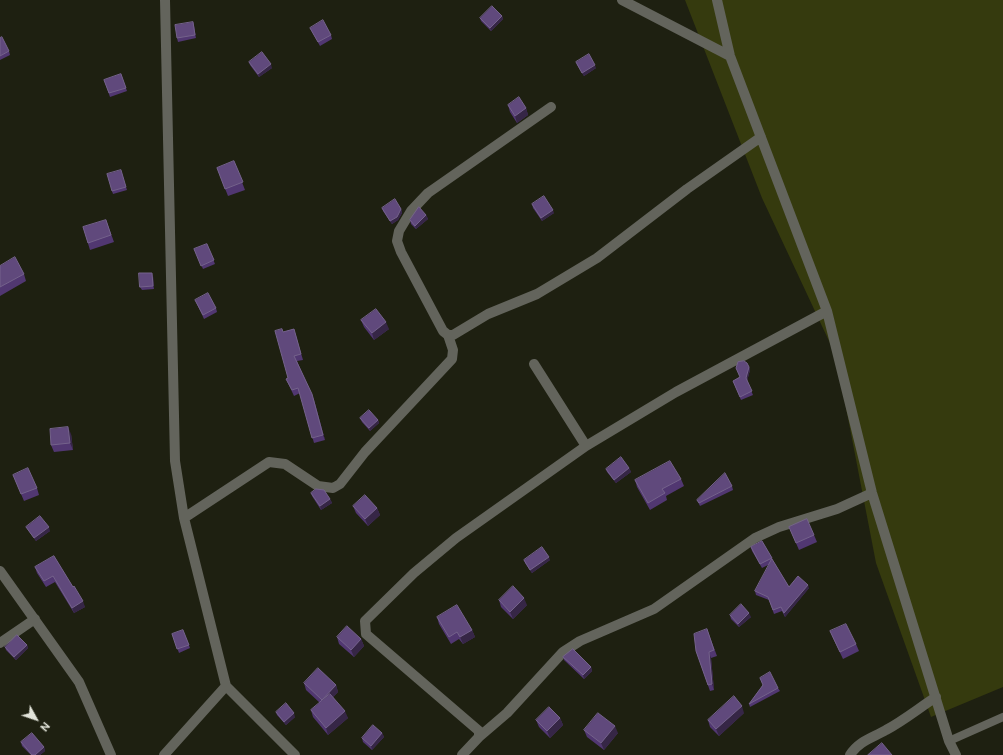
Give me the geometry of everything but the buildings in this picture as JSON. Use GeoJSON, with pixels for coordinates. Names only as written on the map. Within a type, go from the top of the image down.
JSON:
{"type":"FeatureCollection","features":[{"type":"Feature","properties":{"kind":"street"},"geometry":{"type":"LineString","coordinates":[[165,0],[175,461],[184,518],[226,686],[295,755]]}},
{"type":"Feature","properties":{"kind":"street"},"geometry":{"type":"LineString","coordinates":[[622,0],[730,56]]}},
{"type":"Feature","properties":{"kind":"street"},"geometry":{"type":"LineString","coordinates":[[717,0],[730,56],[827,311],[872,493],[949,740],[956,755]]}},
{"type":"Feature","properties":{"kind":"street"},"geometry":{"type":"LineString","coordinates":[[184,518],[269,462],[285,464],[318,486],[332,488],[340,484],[365,452],[452,360],[453,350],[448,335],[443,331],[401,252],[397,241],[399,230],[411,211],[428,193],[551,107]]}},
{"type":"Feature","properties":{"kind":"street"},"geometry":{"type":"LineString","coordinates":[[448,335],[453,335],[488,314],[537,294],[597,258],[687,189],[761,137]]}},
{"type":"Feature","properties":{"kind":"street"},"geometry":{"type":"LineString","coordinates":[[479,737],[479,731],[366,634],[365,621],[414,573],[456,538],[586,446],[676,392],[827,311]]}},
{"type":"Feature","properties":{"kind":"street"},"geometry":{"type":"LineString","coordinates":[[534,364],[586,446]]}},
{"type":"Feature","properties":{"kind":"street"},"geometry":{"type":"LineString","coordinates":[[462,755],[479,737],[507,713],[563,652],[580,641],[654,609],[755,538],[779,527],[837,509],[872,493]]}},
{"type":"Feature","properties":{"kind":"street"},"geometry":{"type":"LineString","coordinates":[[0,571],[79,682],[111,755]]}},
{"type":"Feature","properties":{"kind":"street"},"geometry":{"type":"LineString","coordinates":[[0,643],[35,619]]}},
{"type":"Feature","properties":{"kind":"street"},"geometry":{"type":"LineString","coordinates":[[169,753],[226,686]]}},
{"type":"Feature","properties":{"kind":"street"},"geometry":{"type":"LineString","coordinates":[[850,755],[855,747],[886,730],[936,696]]}},
{"type":"Feature","properties":{"kind":"lane"},"geometry":{"type":"LineString","coordinates":[[949,740],[1003,717]]}},
{"type":"Feature","properties":{"kind":"green space"},"geometry":{"type":"Polygon","coordinates":[[[685,0],[1003,0],[1003,687],[931,717],[876,563],[836,356],[762,198],[685,0]]]}}]}
